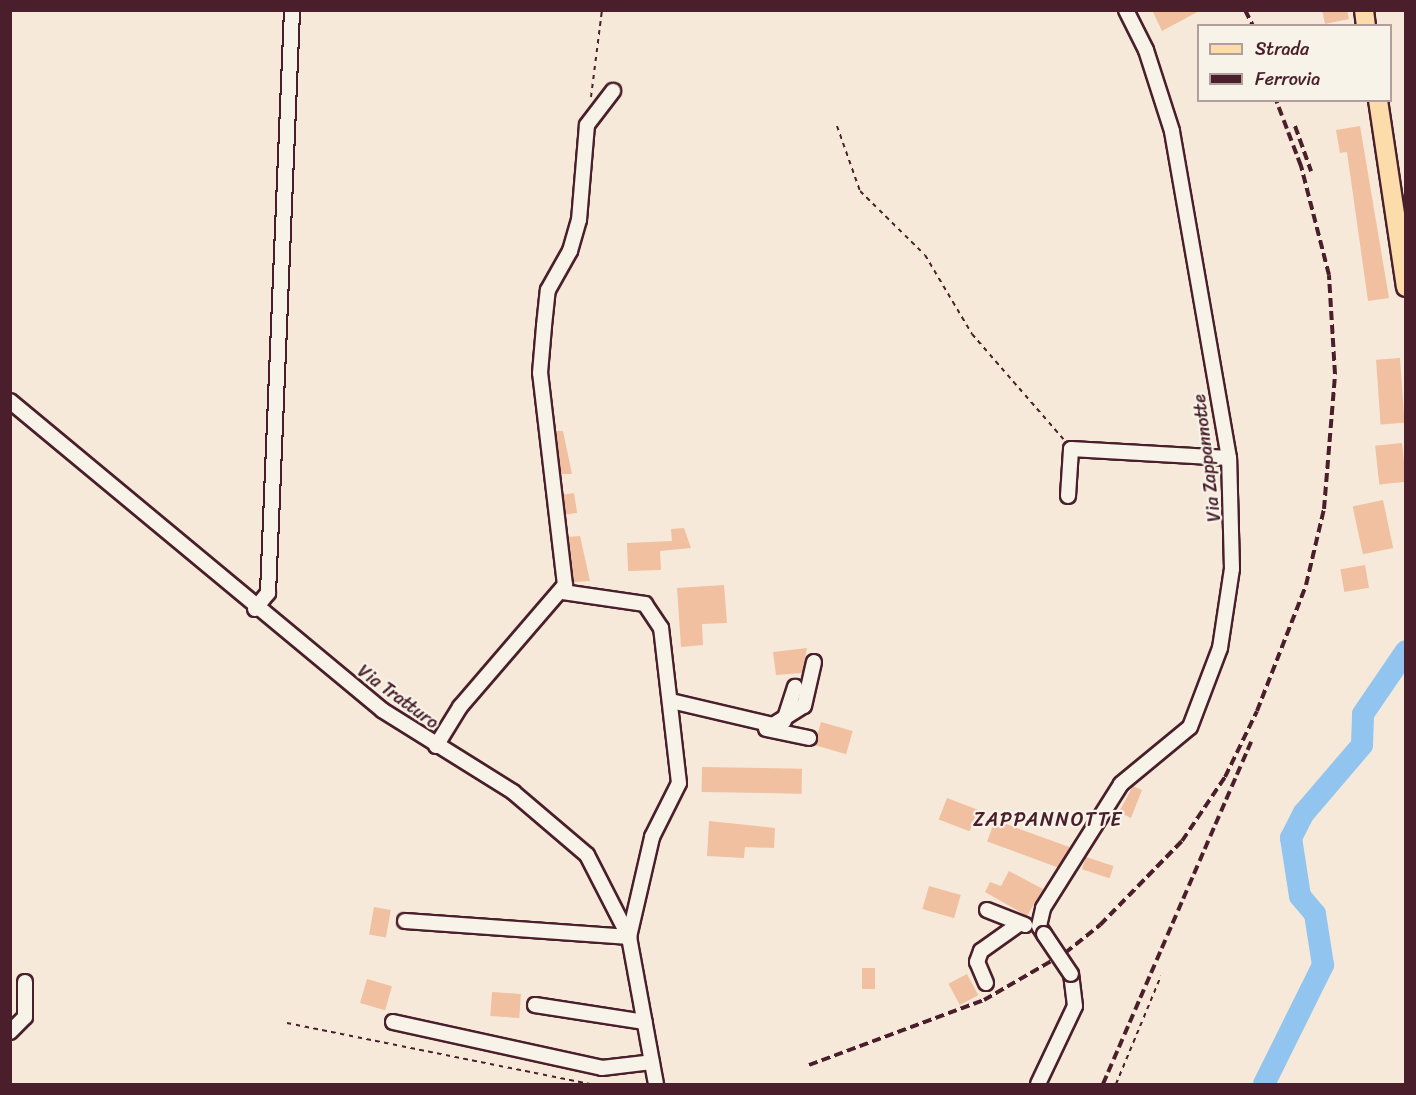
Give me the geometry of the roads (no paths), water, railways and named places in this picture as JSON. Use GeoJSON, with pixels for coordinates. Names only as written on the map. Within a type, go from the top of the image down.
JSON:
{"type":"FeatureCollection","features":[{"type":"Feature","properties":{"kind":"main road"},"geometry":{"type":"LineString","coordinates":[[1378,102],[1406,287]]}},
{"type":"Feature","properties":{"kind":"street"},"geometry":{"type":"LineString","coordinates":[[255,609],[268,593],[292,10]]}},
{"type":"Feature","properties":{"kind":"street","name":"Via Zappannotte"},"geometry":{"type":"LineString","coordinates":[[1041,930],[1044,908],[1121,784],[1190,727],[1220,648],[1232,569],[1229,458],[1172,131],[1146,50],[1126,10]]}},
{"type":"Feature","properties":{"kind":"street"},"geometry":{"type":"LineString","coordinates":[[436,746],[460,707],[563,592],[540,373],[544,326],[548,290],[579,220],[587,125],[613,91]]}},
{"type":"Feature","properties":{"kind":"street","name":"Via Tratturo"},"geometry":{"type":"LineString","coordinates":[[10,401],[255,609],[436,746],[554,823],[587,855],[608,891],[629,937],[656,1084]]}},
{"type":"Feature","properties":{"kind":"street"},"geometry":{"type":"LineString","coordinates":[[1068,496],[1071,449],[1229,458]]}},
{"type":"Feature","properties":{"kind":"street"},"geometry":{"type":"LineString","coordinates":[[405,921],[629,937],[636,896],[652,837],[679,783],[662,628],[645,604],[563,592]]}},
{"type":"Feature","properties":{"kind":"street"},"geometry":{"type":"LineString","coordinates":[[672,705],[774,725],[784,721],[804,706],[814,662]]}},
{"type":"Feature","properties":{"kind":"street"},"geometry":{"type":"LineString","coordinates":[[784,721],[795,687]]}},
{"type":"Feature","properties":{"kind":"street"},"geometry":{"type":"LineString","coordinates":[[672,705],[809,738]]}},
{"type":"Feature","properties":{"kind":"street"},"geometry":{"type":"LineString","coordinates":[[608,891],[636,896]]}},
{"type":"Feature","properties":{"kind":"street"},"geometry":{"type":"LineString","coordinates":[[987,910],[1019,924],[1041,930],[1071,974],[1075,1006],[1038,1084]]}},
{"type":"Feature","properties":{"kind":"street"},"geometry":{"type":"LineString","coordinates":[[986,983],[977,962],[981,951],[1019,924]]}},
{"type":"Feature","properties":{"kind":"street"},"geometry":{"type":"LineString","coordinates":[[10,1032],[24,1017],[25,982]]}},
{"type":"Feature","properties":{"kind":"street"},"geometry":{"type":"LineString","coordinates":[[535,1005],[645,1022]]}},
{"type":"Feature","properties":{"kind":"street"},"geometry":{"type":"LineString","coordinates":[[393,1022],[602,1068],[652,1062]]}},
{"type":"Feature","properties":{"kind":"waterway"},"geometry":{"type":"LineString","coordinates":[[1264,1084],[1323,965],[1315,914],[1300,896],[1291,838],[1304,813],[1362,745],[1363,714],[1406,651]]}},
{"type":"Feature","properties":{"kind":"railway"},"geometry":{"type":"LineString","coordinates":[[1245,10],[1252,24]]}},
{"type":"Feature","properties":{"kind":"railway"},"geometry":{"type":"LineString","coordinates":[[809,1065],[984,1000],[1065,953],[1100,925],[1182,841],[1225,777],[1257,711],[1306,585],[1324,509],[1335,374],[1329,275],[1301,166],[1277,102]]}},
{"type":"Feature","properties":{"kind":"railway"},"geometry":{"type":"LineString","coordinates":[[1295,126],[1311,171]]}},
{"type":"Feature","properties":{"kind":"railway"},"geometry":{"type":"LineString","coordinates":[[1103,1084],[1251,742]]}},
{"type":"Feature","properties":{"kind":"district","name":"ZAPPANNOTTE"},"geometry":{"type":"Point","coordinates":[1048,819]}}]}
